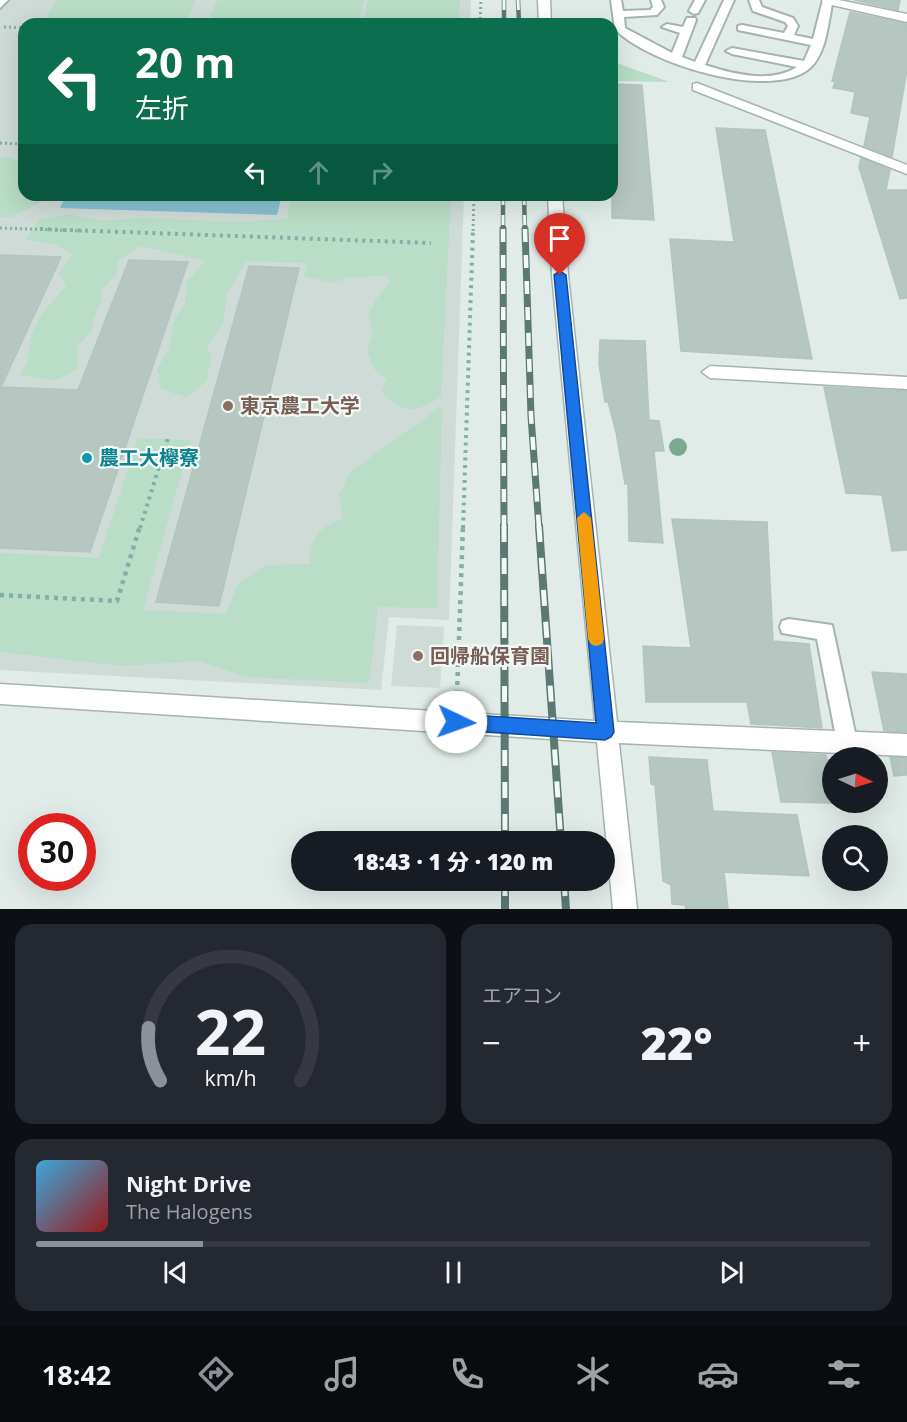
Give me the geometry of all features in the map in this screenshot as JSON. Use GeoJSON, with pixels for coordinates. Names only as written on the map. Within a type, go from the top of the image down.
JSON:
{"type":"FeatureCollection","features":[{"type":"Feature","properties":{"kind":"street"},"geometry":{"type":"LineString","coordinates":[[544,0],[545,18]]}},
{"type":"Feature","properties":{"kind":"street"},"geometry":{"type":"LineString","coordinates":[[825,0],[907,18]]}},
{"type":"Feature","properties":{"kind":"street"},"geometry":{"type":"LineString","coordinates":[[697,87],[907,170]]}},
{"type":"Feature","properties":{"kind":"street"},"geometry":{"type":"LineString","coordinates":[[555,201],[560,275],[605,732],[625,909]]}},
{"type":"Feature","properties":{"kind":"street"},"geometry":{"type":"LineString","coordinates":[[710,372],[907,383]]}},
{"type":"Feature","properties":{"kind":"street"},"geometry":{"type":"LineString","coordinates":[[0,694],[605,732],[907,745]]}},
{"type":"Feature","properties":{"kind":"lane"},"geometry":{"type":"LineString","coordinates":[[0,5],[3,0]]}},
{"type":"Feature","properties":{"kind":"lane"},"geometry":{"type":"LineString","coordinates":[[616,0],[620,29],[630,38],[699,66],[744,79],[779,80],[796,74],[807,65],[816,43],[825,0]]}},
{"type":"Feature","properties":{"kind":"lane"},"geometry":{"type":"LineString","coordinates":[[618,14],[653,13],[659,7],[656,0]]}},
{"type":"Feature","properties":{"kind":"lane"},"geometry":{"type":"LineString","coordinates":[[699,66],[729,0]]}},
{"type":"Feature","properties":{"kind":"lane"},"geometry":{"type":"LineString","coordinates":[[754,0],[757,9],[789,20],[792,26],[788,37]]}},
{"type":"Feature","properties":{"kind":"lane"},"geometry":{"type":"LineString","coordinates":[[676,57],[696,6]]}},
{"type":"Feature","properties":{"kind":"lane"},"geometry":{"type":"LineString","coordinates":[[667,27],[686,31]]}},
{"type":"Feature","properties":{"kind":"lane"},"geometry":{"type":"LineString","coordinates":[[742,28],[816,43]]}},
{"type":"Feature","properties":{"kind":"lane"},"geometry":{"type":"LineString","coordinates":[[732,51],[753,61],[807,65]]}},
{"type":"Feature","properties":{"kind":"lane"},"geometry":{"type":"LineString","coordinates":[[789,627],[825,630],[847,742]]}},
{"type":"Feature","properties":{"kind":"path"},"geometry":{"type":"LineString","coordinates":[[480,18],[481,0]]}},
{"type":"Feature","properties":{"kind":"path"},"geometry":{"type":"LineString","coordinates":[[0,27],[18,28]]}},
{"type":"Feature","properties":{"kind":"path"},"geometry":{"type":"LineString","coordinates":[[0,143],[18,144]]}},
{"type":"Feature","properties":{"kind":"path"},"geometry":{"type":"LineString","coordinates":[[456,722],[474,201]]}},
{"type":"Feature","properties":{"kind":"path"},"geometry":{"type":"LineString","coordinates":[[0,228],[431,243]]}},
{"type":"Feature","properties":{"kind":"path"},"geometry":{"type":"LineString","coordinates":[[0,595],[117,601],[168,438]]}},
{"type":"Feature","properties":{"kind":"shaded area","name":"東京農工大学"},"geometry":{"type":"Polygon","coordinates":[[[0,0],[471,0],[470,18],[18,18],[18,201],[464,201],[449,620],[389,617],[381,690],[0,670],[0,0]]]}},
{"type":"Feature","properties":{"kind":"shaded area","name":"回帰船保育園"},"geometry":{"type":"Polygon","coordinates":[[[397,625],[444,627],[440,688],[391,686],[397,625]]]}},
{"type":"Feature","properties":{"kind":"green space"},"geometry":{"type":"Polygon","coordinates":[[[56,0],[196,0],[188,18],[46,18],[56,0]]]}},
{"type":"Feature","properties":{"kind":"green space"},"geometry":{"type":"Polygon","coordinates":[[[217,0],[364,0],[360,18],[210,18],[217,0]]]}},
{"type":"Feature","properties":{"kind":"green space"},"geometry":{"type":"Polygon","coordinates":[[[368,0],[460,0],[459,18],[364,18],[368,0]]]}},
{"type":"Feature","properties":{"kind":"green space"},"geometry":{"type":"Polygon","coordinates":[[[618,64],[626,67],[669,82],[618,81],[618,64]]]}},
{"type":"Feature","properties":{"kind":"green space"},"geometry":{"type":"Polygon","coordinates":[[[0,156],[18,160],[18,201],[41,202],[12,217],[0,217],[0,156]]]}},
{"type":"Feature","properties":{"kind":"green space"},"geometry":{"type":"Polygon","coordinates":[[[289,201],[451,201],[441,397],[416,409],[410,409],[397,405],[382,392],[387,379],[374,369],[367,349],[373,333],[368,313],[379,295],[391,282],[386,276],[351,277],[332,283],[304,276],[307,263],[246,261],[226,296],[224,321],[207,347],[212,357],[206,382],[186,397],[161,389],[157,369],[168,351],[175,318],[185,303],[187,282],[205,261],[140,246],[117,262],[117,274],[102,289],[92,331],[77,346],[78,369],[55,381],[20,375],[27,361],[36,325],[50,304],[66,287],[59,273],[72,254],[56,245],[26,239],[40,219],[69,214],[102,221],[143,218],[231,222],[287,219],[289,201]]]}},
{"type":"Feature","properties":{"kind":"green space"},"geometry":{"type":"Polygon","coordinates":[[[442,406],[437,608],[378,607],[369,683],[245,677],[199,661],[123,666],[0,652],[0,553],[99,558],[138,438],[191,440],[143,610],[226,614],[238,583],[266,565],[310,564],[310,554],[317,534],[327,526],[343,519],[339,495],[351,471],[442,406]]]}},
{"type":"Feature","properties":{"kind":"water"},"geometry":{"type":"Polygon","coordinates":[[[63,201],[280,201],[277,215],[60,208],[63,201]]]}},
{"type":"Feature","properties":{"kind":"building"},"geometry":{"type":"Polygon","coordinates":[[[854,0],[900,0],[898,10],[854,0]]]}},
{"type":"Feature","properties":{"kind":"building"},"geometry":{"type":"Polygon","coordinates":[[[850,12],[907,24],[907,70],[892,157],[864,146],[870,117],[851,113],[855,92],[833,88],[835,82],[832,81],[850,12]]]}},
{"type":"Feature","properties":{"kind":"building"},"geometry":{"type":"Polygon","coordinates":[[[618,84],[642,85],[654,220],[612,218],[612,201],[618,201],[618,84]]]}},
{"type":"Feature","properties":{"kind":"building"},"geometry":{"type":"Polygon","coordinates":[[[716,128],[765,130],[812,359],[681,351],[670,239],[734,242],[716,128]]]}},
{"type":"Feature","properties":{"kind":"building"},"geometry":{"type":"Polygon","coordinates":[[[861,158],[890,170],[886,190],[907,190],[907,298],[900,299],[859,167],[861,158]]]}},
{"type":"Feature","properties":{"kind":"building"},"geometry":{"type":"Polygon","coordinates":[[[0,255],[61,257],[1,387],[78,390],[129,260],[188,262],[90,552],[0,548],[0,255]]]}},
{"type":"Feature","properties":{"kind":"building"},"geometry":{"type":"Polygon","coordinates":[[[249,266],[299,268],[219,606],[156,602],[249,266]]]}},
{"type":"Feature","properties":{"kind":"building"},"geometry":{"type":"Polygon","coordinates":[[[600,340],[645,341],[649,420],[659,421],[664,451],[654,451],[663,543],[629,541],[628,484],[625,484],[608,402],[605,402],[599,364],[600,340]]]}},
{"type":"Feature","properties":{"kind":"building"},"geometry":{"type":"Polygon","coordinates":[[[824,387],[907,391],[907,550],[892,551],[882,495],[846,493],[824,387]]]}},
{"type":"Feature","properties":{"kind":"building"},"geometry":{"type":"Polygon","coordinates":[[[672,519],[767,522],[773,641],[809,644],[822,728],[751,724],[747,702],[646,702],[643,646],[691,648],[672,519]]]}},
{"type":"Feature","properties":{"kind":"building"},"geometry":{"type":"Polygon","coordinates":[[[872,672],[907,674],[907,732],[884,731],[872,672]]]}},
{"type":"Feature","properties":{"kind":"building"},"geometry":{"type":"Polygon","coordinates":[[[772,752],[822,755],[822,803],[781,802],[772,752]]]}},
{"type":"Feature","properties":{"kind":"building"},"geometry":{"type":"Polygon","coordinates":[[[649,757],[707,760],[713,811],[797,815],[809,876],[724,872],[728,909],[686,909],[685,905],[672,904],[671,885],[663,881],[655,785],[651,784],[649,757]]]}},
{"type":"Feature","properties":{"kind":"building"},"geometry":{"type":"Polygon","coordinates":[[[890,757],[907,758],[907,775],[894,776],[890,757]]]}},
{"type":"Feature","properties":{"kind":"railway"},"geometry":{"type":"LineString","coordinates":[[504,0],[504,18]]}},
{"type":"Feature","properties":{"kind":"railway"},"geometry":{"type":"LineString","coordinates":[[518,0],[519,18]]}},
{"type":"Feature","properties":{"kind":"railway"},"geometry":{"type":"LineString","coordinates":[[503,201],[503,229]]}},
{"type":"Feature","properties":{"kind":"railway"},"geometry":{"type":"LineString","coordinates":[[524,201],[525,231]]}},
{"type":"Feature","properties":{"kind":"railway"},"geometry":{"type":"LineString","coordinates":[[503,229],[504,528]]}},
{"type":"Feature","properties":{"kind":"railway"},"geometry":{"type":"LineString","coordinates":[[525,229],[531,416],[539,528]]}},
{"type":"Feature","properties":{"kind":"railway"},"geometry":{"type":"LineString","coordinates":[[504,526],[505,831]]}},
{"type":"Feature","properties":{"kind":"railway"},"geometry":{"type":"LineString","coordinates":[[539,526],[560,831]]}},
{"type":"Feature","properties":{"kind":"railway"},"geometry":{"type":"LineString","coordinates":[[505,891],[505,909]]}},
{"type":"Feature","properties":{"kind":"railway"},"geometry":{"type":"LineString","coordinates":[[565,891],[566,909]]}},
{"type":"Feature","properties":{"kind":"slow traffic"},"geometry":{"type":"LineString","coordinates":[[584,518],[596,639]]}},
{"type":"Feature","properties":{"kind":"place","name":"東京農工大学"},"geometry":{"type":"Point","coordinates":[228,406]}},
{"type":"Feature","properties":{"kind":"place","name":"農工大欅寮"},"geometry":{"type":"Point","coordinates":[87,458]}},
{"type":"Feature","properties":{"kind":"place","name":"回帰船保育園"},"geometry":{"type":"Point","coordinates":[418,656]}},
{"type":"Feature","properties":{"kind":"route"},"geometry":{"type":"LineString","coordinates":[[456,722],[605,732],[560,275]]}}]}
